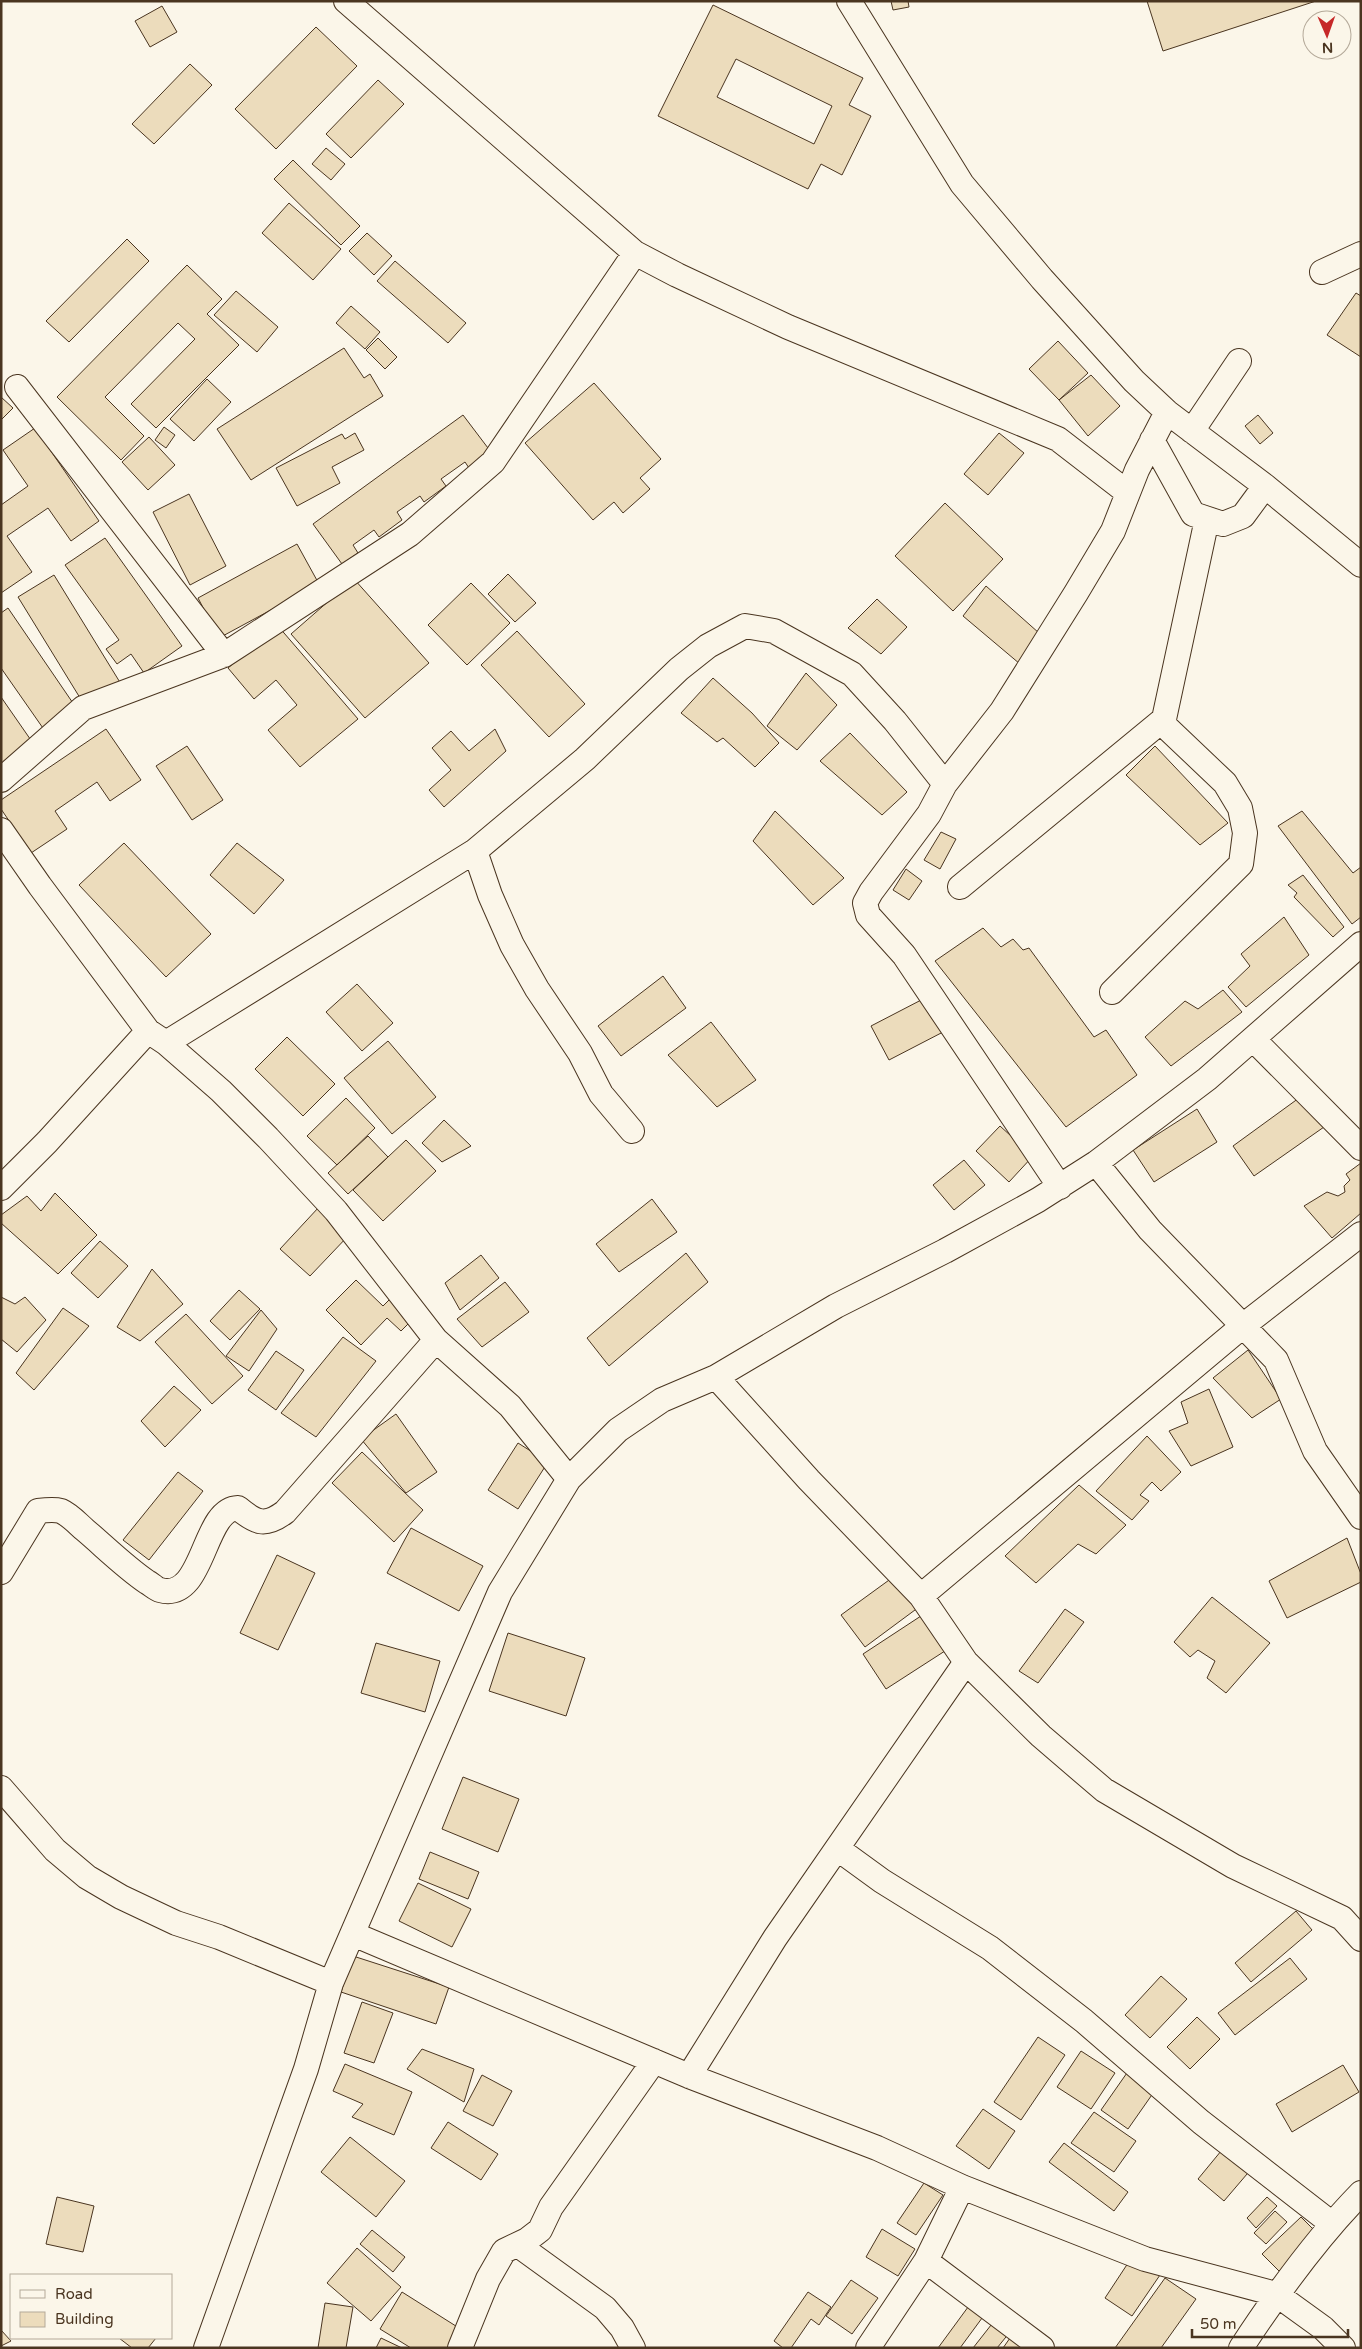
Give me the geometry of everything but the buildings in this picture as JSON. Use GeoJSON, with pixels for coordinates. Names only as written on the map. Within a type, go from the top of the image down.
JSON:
{"type":"FeatureCollection","features":[{"type":"Feature","properties":{"kind":"street"},"geometry":{"type":"LineString","coordinates":[[346,1],[635,253],[677,276],[788,327],[1058,438],[1128,493]]}},
{"type":"Feature","properties":{"kind":"street"},"geometry":{"type":"LineString","coordinates":[[852,4],[962,184],[1042,279],[1134,381],[1166,412],[1265,486],[1361,565]]}},
{"type":"Feature","properties":{"kind":"street"},"geometry":{"type":"LineString","coordinates":[[1,780],[83,708],[224,655],[410,534],[493,462],[635,253]]}},
{"type":"Feature","properties":{"kind":"street"},"geometry":{"type":"LineString","coordinates":[[1322,272],[1361,254]]}},
{"type":"Feature","properties":{"kind":"street"},"geometry":{"type":"LineString","coordinates":[[1192,431],[1238,360]]}},
{"type":"Feature","properties":{"kind":"street"},"geometry":{"type":"LineString","coordinates":[[17,387],[224,655]]}},
{"type":"Feature","properties":{"kind":"street"},"geometry":{"type":"LineString","coordinates":[[1060,1187],[904,956],[868,915],[866,903],[871,892],[928,814],[945,784],[1008,702],[1114,531],[1137,470],[1166,412]]}},
{"type":"Feature","properties":{"kind":"street"},"geometry":{"type":"LineString","coordinates":[[1152,440],[1193,514],[1222,524],[1243,516],[1265,486]]}},
{"type":"Feature","properties":{"kind":"street"},"geometry":{"type":"LineString","coordinates":[[1112,992],[1241,864],[1245,833],[1240,808],[1225,783],[1165,726],[1164,719],[1208,519]]}},
{"type":"Feature","properties":{"kind":"street"},"geometry":{"type":"LineString","coordinates":[[1,1188],[157,1037],[475,851],[585,759],[708,646],[745,626],[774,631],[852,674],[895,721],[945,784]]}},
{"type":"Feature","properties":{"kind":"street"},"geometry":{"type":"LineString","coordinates":[[960,887],[1164,719]]}},
{"type":"Feature","properties":{"kind":"street"},"geometry":{"type":"LineString","coordinates":[[1,830],[40,886],[157,1037],[221,1091],[336,1211],[436,1340],[510,1406],[569,1479]]}},
{"type":"Feature","properties":{"kind":"street"},"geometry":{"type":"LineString","coordinates":[[475,851],[490,896],[512,945],[537,989],[580,1053],[601,1094],[632,1131]]}},
{"type":"Feature","properties":{"kind":"street"},"geometry":{"type":"LineString","coordinates":[[206,2348],[306,2069],[331,1983],[500,1592],[569,1479],[618,1430],[655,1405],[716,1378],[836,1306],[944,1251],[1060,1187],[1096,1163],[1254,1040],[1361,944]]}},
{"type":"Feature","properties":{"kind":"street"},"geometry":{"type":"LineString","coordinates":[[1254,1040],[1361,1148]]}},
{"type":"Feature","properties":{"kind":"street"},"geometry":{"type":"LineString","coordinates":[[1096,1163],[1150,1230],[1276,1360],[1315,1451],[1361,1517]]}},
{"type":"Feature","properties":{"kind":"street"},"geometry":{"type":"LineString","coordinates":[[921,1596],[1244,1325],[1361,1234]]}},
{"type":"Feature","properties":{"kind":"street"},"geometry":{"type":"LineString","coordinates":[[1,1572],[38,1511],[47,1509],[66,1514],[140,1577],[160,1590],[184,1586],[192,1575],[220,1517],[232,1508],[238,1508],[252,1519],[264,1522],[276,1518],[285,1512],[436,1340]]}},
{"type":"Feature","properties":{"kind":"street"},"geometry":{"type":"LineString","coordinates":[[716,1378],[809,1480],[921,1596],[966,1662],[1041,1736],[1104,1790],[1233,1866],[1342,1918],[1361,1939]]}},
{"type":"Feature","properties":{"kind":"street"},"geometry":{"type":"LineString","coordinates":[[689,2076],[775,1938],[966,1662]]}},
{"type":"Feature","properties":{"kind":"street"},"geometry":{"type":"LineString","coordinates":[[1,1788],[55,1850],[87,1877],[107,1889],[176,1923],[219,1937],[331,1983]]}},
{"type":"Feature","properties":{"kind":"street"},"geometry":{"type":"LineString","coordinates":[[838,1849],[882,1881],[990,1948],[1084,2021],[1201,2122],[1331,2223]]}},
{"type":"Feature","properties":{"kind":"street"},"geometry":{"type":"LineString","coordinates":[[353,1934],[689,2076],[877,2148],[962,2187],[1145,2259],[1276,2294],[1323,2328],[1343,2348]]}},
{"type":"Feature","properties":{"kind":"street"},"geometry":{"type":"LineString","coordinates":[[460,2348],[488,2279],[504,2251],[540,2230],[551,2206],[654,2061]]}},
{"type":"Feature","properties":{"kind":"street"},"geometry":{"type":"LineString","coordinates":[[868,2348],[926,2261],[962,2187]]}},
{"type":"Feature","properties":{"kind":"street"},"geometry":{"type":"LineString","coordinates":[[1242,2348],[1276,2294],[1331,2223],[1361,2193]]}},
{"type":"Feature","properties":{"kind":"street"},"geometry":{"type":"LineString","coordinates":[[518,2244],[605,2308],[622,2328],[633,2348]]}},
{"type":"Feature","properties":{"kind":"street"},"geometry":{"type":"LineString","coordinates":[[926,2261],[1042,2348]]}}]}
